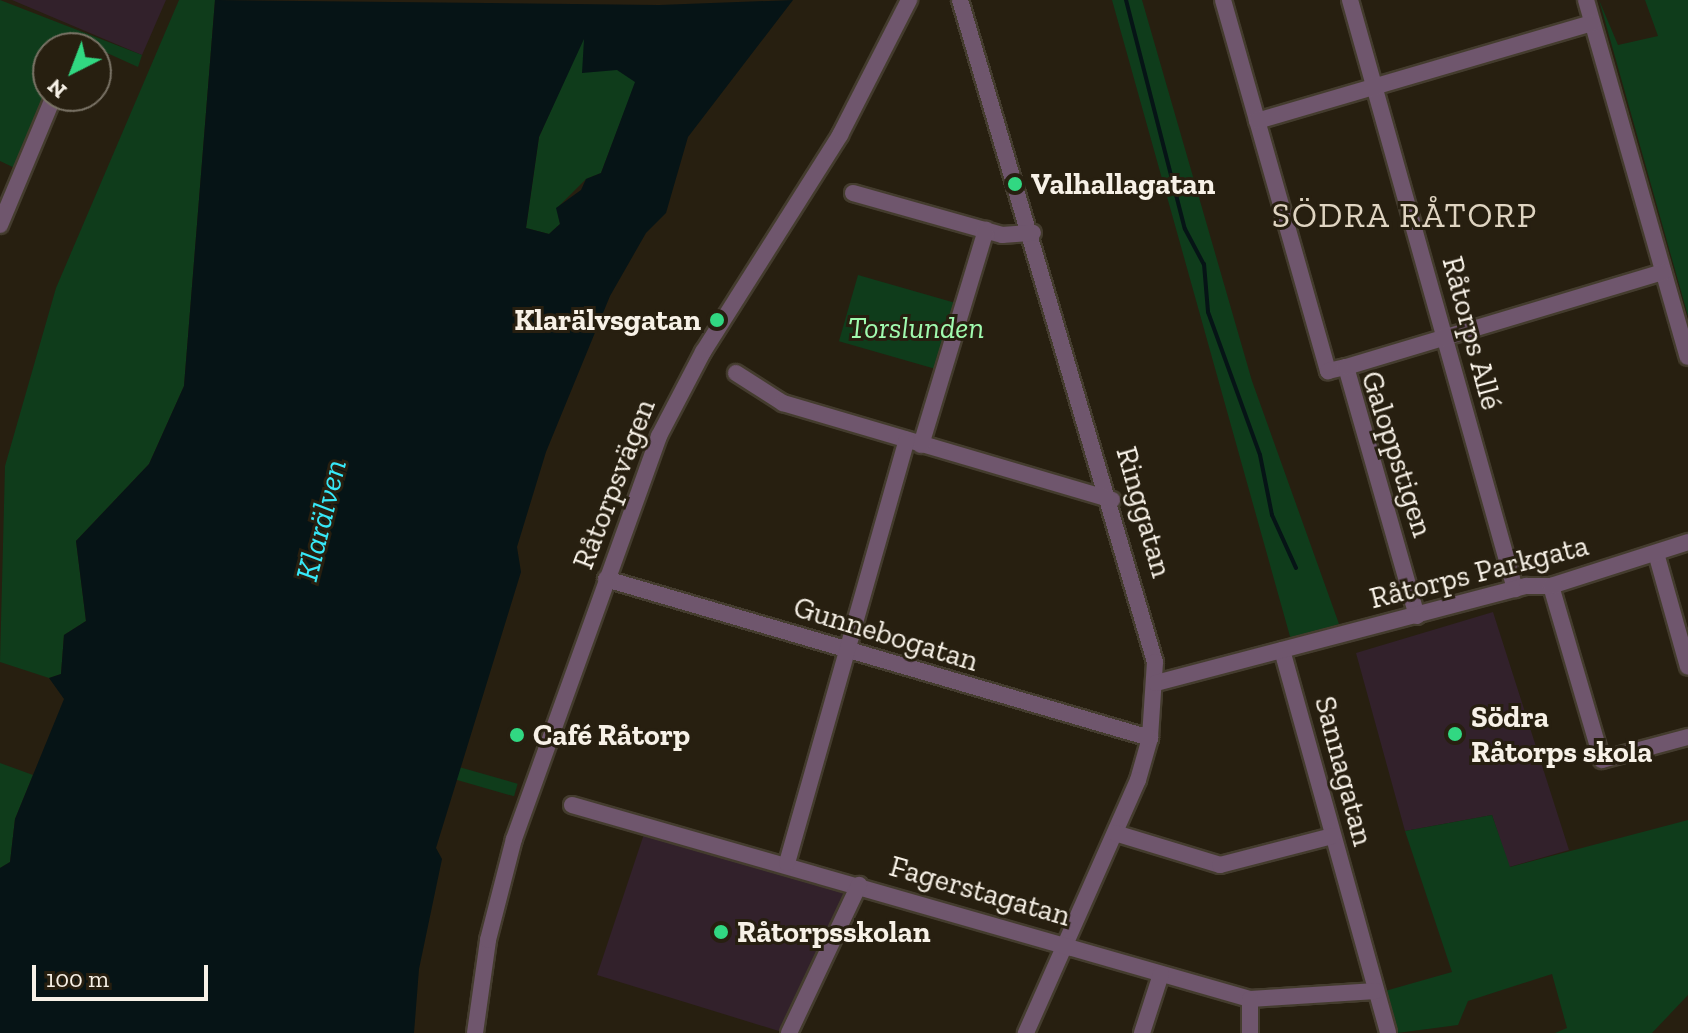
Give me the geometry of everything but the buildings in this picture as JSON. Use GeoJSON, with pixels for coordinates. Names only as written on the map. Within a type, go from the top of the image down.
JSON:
{"type":"FeatureCollection","features":[{"type":"Feature","properties":{"kind":"street","name":"Råtorpsvägen"},"geometry":{"type":"LineString","coordinates":[[475,1033],[488,940],[510,854],[606,579],[679,395],[840,135],[909,0]]}},
{"type":"Feature","properties":{"kind":"street","name":"Ringgatan"},"geometry":{"type":"LineString","coordinates":[[960,0],[1033,233],[1144,610],[1156,683],[1150,738],[1115,833],[1026,1033]]}},
{"type":"Feature","properties":{"kind":"street","name":"Galoppstigen"},"geometry":{"type":"LineString","coordinates":[[1223,0],[1328,371],[1346,367],[1417,616]]}},
{"type":"Feature","properties":{"kind":"street","name":"Råtorps Allé"},"geometry":{"type":"LineString","coordinates":[[1350,0],[1441,338],[1515,589]]}},
{"type":"Feature","properties":{"kind":"street"},"geometry":{"type":"LineString","coordinates":[[1586,0],[1688,357]]}},
{"type":"Feature","properties":{"kind":"street"},"geometry":{"type":"LineString","coordinates":[[1257,121],[1592,23]]}},
{"type":"Feature","properties":{"kind":"street"},"geometry":{"type":"LineString","coordinates":[[0,225],[47,112]]}},
{"type":"Feature","properties":{"kind":"street"},"geometry":{"type":"LineString","coordinates":[[853,193],[1013,236],[1033,233]]}},
{"type":"Feature","properties":{"kind":"street"},"geometry":{"type":"LineString","coordinates":[[787,863],[847,652],[914,442],[953,339],[986,230]]}},
{"type":"Feature","properties":{"kind":"street"},"geometry":{"type":"LineString","coordinates":[[1346,367],[1663,272]]}},
{"type":"Feature","properties":{"kind":"street"},"geometry":{"type":"LineString","coordinates":[[736,373],[783,403],[1112,500]]}},
{"type":"Feature","properties":{"kind":"street","name":"Råtorps Parkgata"},"geometry":{"type":"LineString","coordinates":[[1282,650],[1515,589],[1551,586],[1688,542]]}},
{"type":"Feature","properties":{"kind":"street"},"geometry":{"type":"LineString","coordinates":[[1656,553],[1688,667]]}},
{"type":"Feature","properties":{"kind":"street","name":"Gunnebogatan"},"geometry":{"type":"LineString","coordinates":[[606,579],[847,652],[1150,738]]}},
{"type":"Feature","properties":{"kind":"street"},"geometry":{"type":"LineString","coordinates":[[1551,586],[1602,760],[1688,737]]}},
{"type":"Feature","properties":{"kind":"street"},"geometry":{"type":"LineString","coordinates":[[1156,683],[1282,650]]}},
{"type":"Feature","properties":{"kind":"street","name":"Sannagatan"},"geometry":{"type":"LineString","coordinates":[[1282,650],[1388,1033]]}},
{"type":"Feature","properties":{"kind":"street","name":"Fagerstagatan"},"geometry":{"type":"LineString","coordinates":[[572,805],[787,863],[1250,999],[1376,991]]}},
{"type":"Feature","properties":{"kind":"street"},"geometry":{"type":"LineString","coordinates":[[1115,833],[1220,865],[1332,836]]}},
{"type":"Feature","properties":{"kind":"street"},"geometry":{"type":"LineString","coordinates":[[789,1033],[859,885]]}},
{"type":"Feature","properties":{"kind":"street"},"geometry":{"type":"LineString","coordinates":[[1142,1033],[1161,974]]}},
{"type":"Feature","properties":{"kind":"street"},"geometry":{"type":"LineString","coordinates":[[1250,999],[1250,1033]]}},
{"type":"Feature","properties":{"kind":"shaded area"},"geometry":{"type":"Polygon","coordinates":[[[12,0],[166,0],[142,55],[112,42],[112,32],[88,32],[12,0]]]}},
{"type":"Feature","properties":{"kind":"shaded area","name":"Södra Råtorps skola"},"geometry":{"type":"Polygon","coordinates":[[[1493,612],[1569,850],[1509,867],[1492,815],[1405,831],[1356,653],[1493,612]]]}},
{"type":"Feature","properties":{"kind":"shaded area","name":"Råtorpsskolan"},"geometry":{"type":"Polygon","coordinates":[[[645,831],[851,889],[782,1032],[597,975],[645,831]]]}},
{"type":"Feature","properties":{"kind":"green space"},"geometry":{"type":"Polygon","coordinates":[[[0,0],[83,32],[32,32],[32,112],[42,112],[19,170],[0,161],[0,0]]]}},
{"type":"Feature","properties":{"kind":"green space"},"geometry":{"type":"Polygon","coordinates":[[[179,0],[215,0],[184,386],[149,464],[76,541],[86,621],[64,635],[61,674],[49,678],[0,662],[5,466],[56,288],[179,0]]]}},
{"type":"Feature","properties":{"kind":"green space"},"geometry":{"type":"Polygon","coordinates":[[[1112,0],[1142,0],[1252,381],[1339,624],[1291,640],[1112,0]]]}},
{"type":"Feature","properties":{"kind":"green space"},"geometry":{"type":"Polygon","coordinates":[[[1599,0],[1618,45],[1658,36],[1645,0],[1688,0],[1688,316],[1599,0]]]}},
{"type":"Feature","properties":{"kind":"green space"},"geometry":{"type":"Polygon","coordinates":[[[584,36],[636,81],[601,173],[586,179],[557,208],[560,224],[549,234],[526,228],[539,137],[584,36]]]}},
{"type":"Feature","properties":{"kind":"green space"},"geometry":{"type":"Polygon","coordinates":[[[112,43],[142,55],[138,67],[112,55],[112,43]]]}},
{"type":"Feature","properties":{"kind":"green space","name":"Torslunden"},"geometry":{"type":"Polygon","coordinates":[[[858,275],[961,304],[942,371],[839,341],[858,275]]]}},
{"type":"Feature","properties":{"kind":"green space"},"geometry":{"type":"Polygon","coordinates":[[[0,763],[33,775],[15,819],[10,862],[0,868],[0,763]]]}},
{"type":"Feature","properties":{"kind":"green space"},"geometry":{"type":"Polygon","coordinates":[[[459,767],[518,784],[514,796],[455,779],[459,767]]]}},
{"type":"Feature","properties":{"kind":"green space"},"geometry":{"type":"Polygon","coordinates":[[[1492,815],[1510,867],[1688,820],[1688,995],[1652,1033],[1555,1033],[1567,1028],[1552,974],[1468,1001],[1458,1025],[1397,1033],[1385,991],[1452,972],[1405,831],[1492,815]]]}},
{"type":"Feature","properties":{"kind":"water","name":"Klarälven"},"geometry":{"type":"Polygon","coordinates":[[[215,0],[659,5],[793,0],[688,137],[666,213],[646,233],[610,296],[546,452],[517,547],[521,572],[436,848],[442,859],[419,969],[414,1033],[0,1033],[0,868],[10,862],[15,819],[64,699],[49,678],[61,674],[64,635],[86,621],[76,541],[149,464],[184,386],[215,0]],[[584,39],[539,137],[526,228],[549,234],[560,224],[556,208],[581,190],[586,179],[601,173],[635,82],[617,70],[582,73],[584,39]]]}},
{"type":"Feature","properties":{"kind":"waterway"},"geometry":{"type":"LineString","coordinates":[[1126,0],[1185,229],[1204,264],[1208,312],[1260,455],[1272,515],[1296,568]]}},
{"type":"Feature","properties":{"kind":"place","name":"Valhallagatan"},"geometry":{"type":"Point","coordinates":[1015,184]}},
{"type":"Feature","properties":{"kind":"place","name":"Klarälvsgatan"},"geometry":{"type":"Point","coordinates":[717,320]}},
{"type":"Feature","properties":{"kind":"place","name":"Södra Råtorps skola"},"geometry":{"type":"Point","coordinates":[1455,734]}},
{"type":"Feature","properties":{"kind":"place","name":"Café Råtorp"},"geometry":{"type":"Point","coordinates":[517,735]}},
{"type":"Feature","properties":{"kind":"place","name":"Råtorpsskolan"},"geometry":{"type":"Point","coordinates":[721,932]}},
{"type":"Feature","properties":{"kind":"district","name":"SÖDRA RÅTORP"},"geometry":{"type":"Point","coordinates":[1405,216]}}]}
